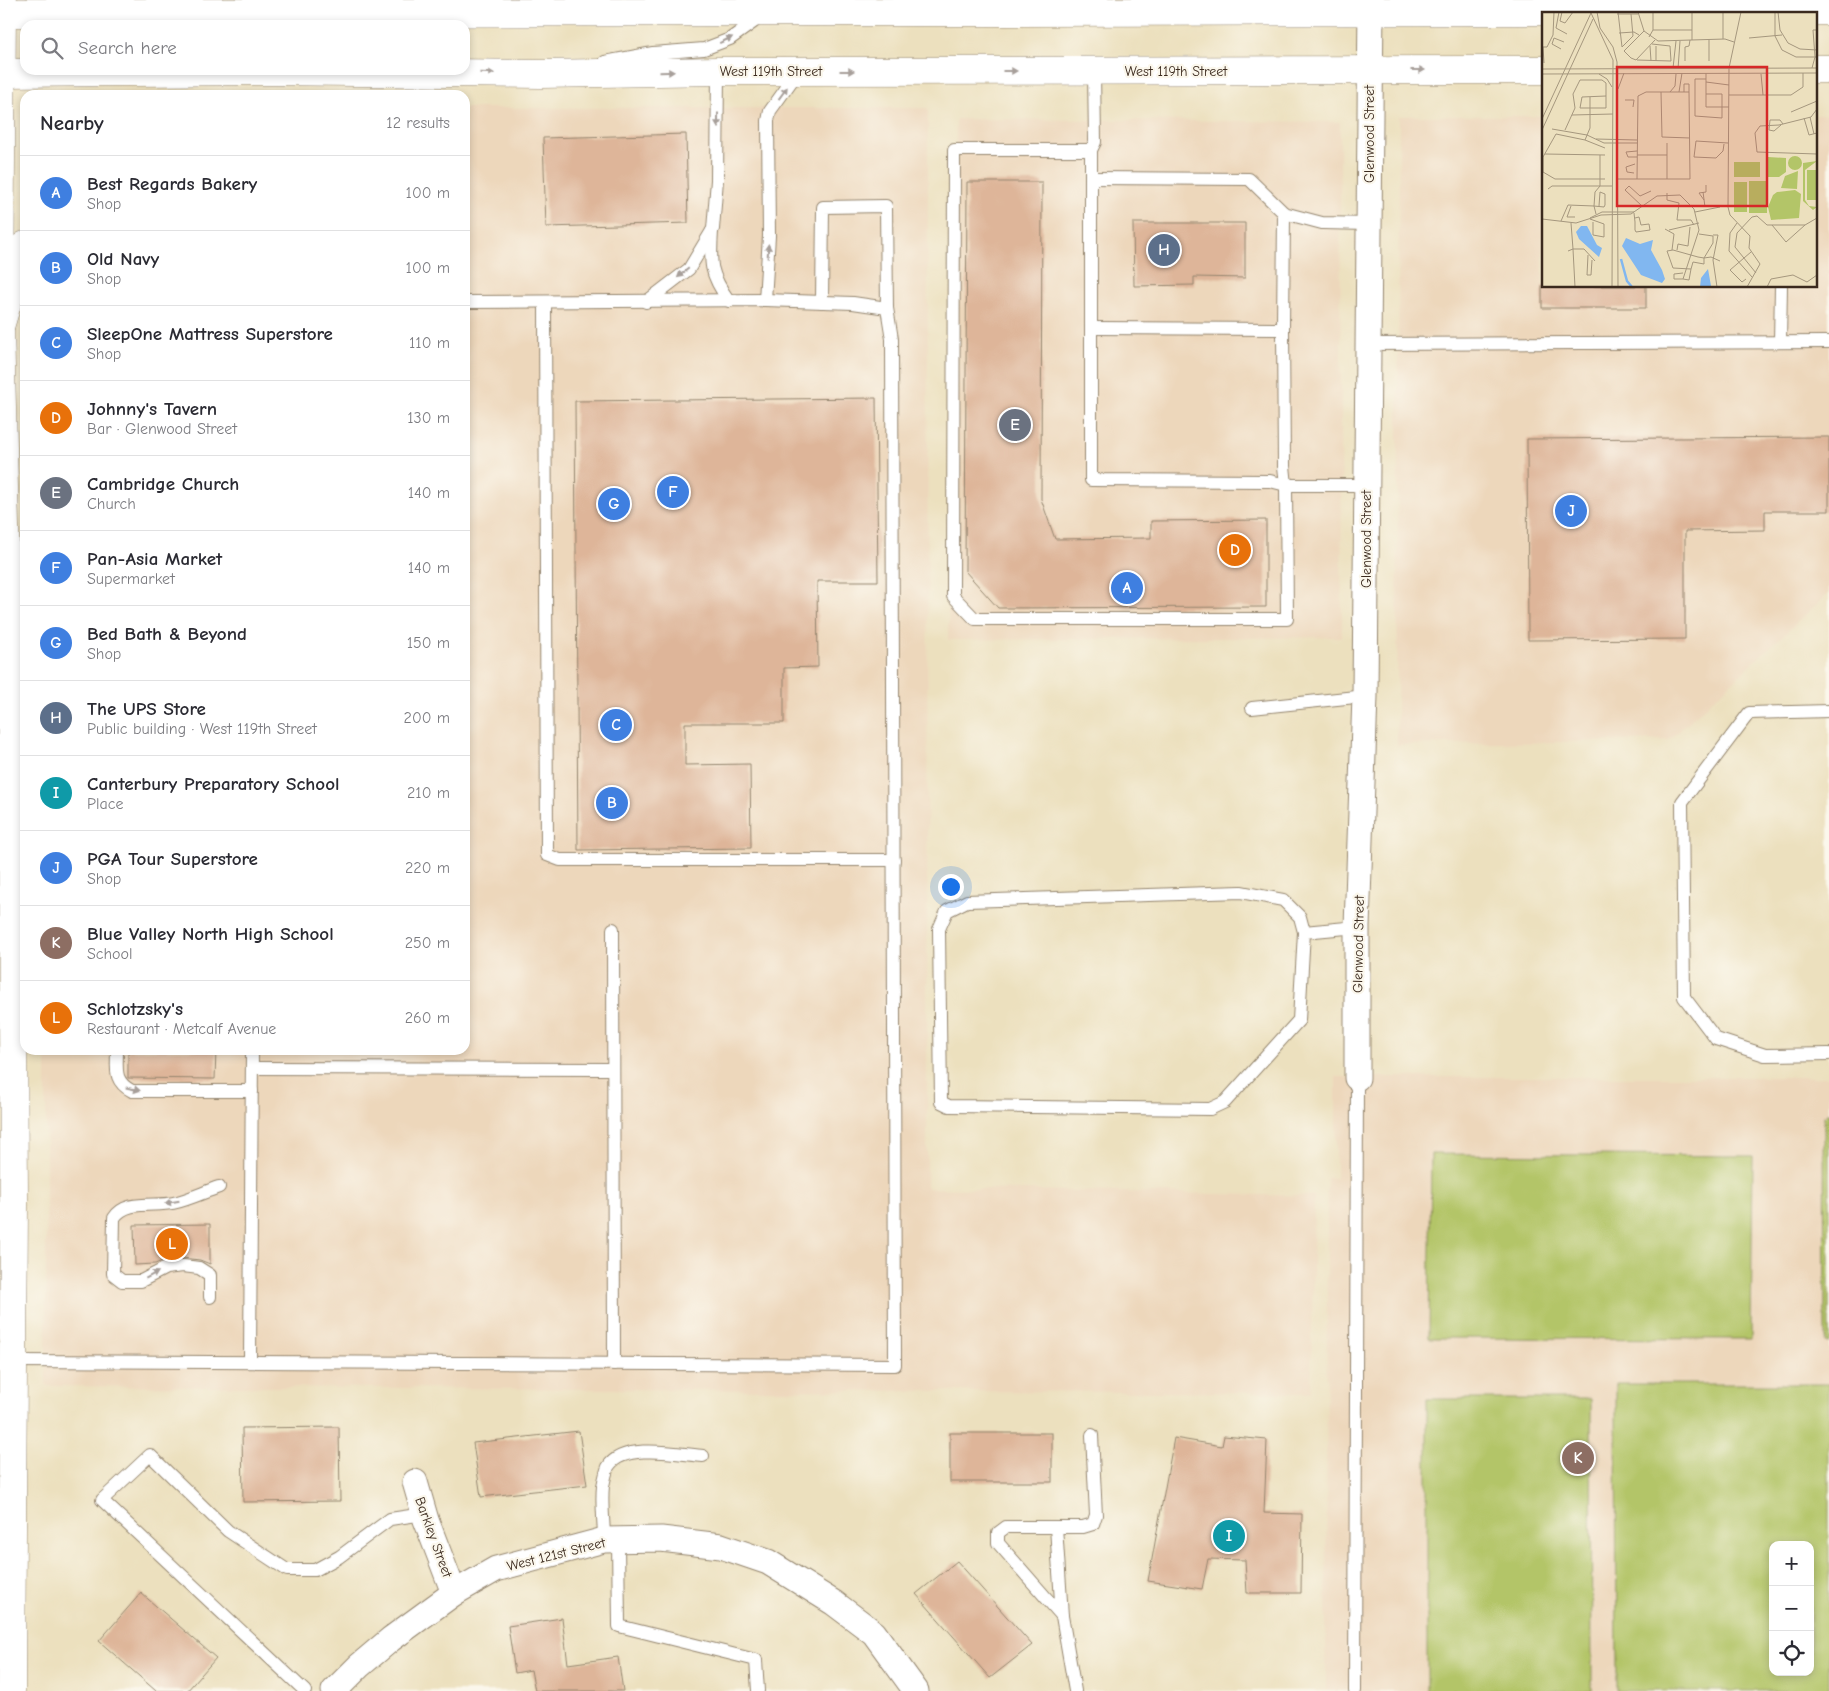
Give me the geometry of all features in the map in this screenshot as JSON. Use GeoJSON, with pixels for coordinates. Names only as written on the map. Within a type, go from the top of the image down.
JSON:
{"type":"FeatureCollection","features":[{"type":"Feature","properties":{"kind":"main road"},"geometry":{"type":"LineString","coordinates":[[11,1691],[13,885],[11,606],[6,567],[0,327],[1,9],[1371,6],[1829,11]]}},
{"type":"Feature","properties":{"kind":"main road"},"geometry":{"type":"LineString","coordinates":[[1816,69],[1829,69]]}},
{"type":"Feature","properties":{"kind":"main road","name":"West 119th Street"},"geometry":{"type":"LineString","coordinates":[[470,73],[1542,70]]}},
{"type":"Feature","properties":{"kind":"main road","name":"West 119th Street"},"geometry":{"type":"LineString","coordinates":[[1,73],[85,84],[208,75]]}},
{"type":"Feature","properties":{"kind":"main road"},"geometry":{"type":"LineString","coordinates":[[0,327],[20,261]]}},
{"type":"Feature","properties":{"kind":"street","name":"Glenwood Street"},"geometry":{"type":"LineString","coordinates":[[1357,1078],[1357,927],[1364,696],[1371,6]]}},
{"type":"Feature","properties":{"kind":"street","name":"Barkley Street"},"geometry":{"type":"LineString","coordinates":[[415,1482],[424,1514],[454,1593]]}},
{"type":"Feature","properties":{"kind":"street","name":"West 121st Street"},"geometry":{"type":"LineString","coordinates":[[334,1691],[359,1666],[391,1639],[454,1593],[496,1569],[611,1540],[661,1539],[721,1546],[768,1562],[834,1603],[874,1633],[916,1691]]}},
{"type":"Feature","properties":{"kind":"lane"},"geometry":{"type":"LineString","coordinates":[[541,74],[654,53],[704,49],[730,39],[768,6]]}},
{"type":"Feature","properties":{"kind":"lane"},"geometry":{"type":"LineString","coordinates":[[718,71],[718,180],[710,263],[718,286],[729,300]]}},
{"type":"Feature","properties":{"kind":"lane"},"geometry":{"type":"LineString","coordinates":[[765,300],[769,236],[768,121],[770,111],[799,71]]}},
{"type":"Feature","properties":{"kind":"lane"},"geometry":{"type":"LineString","coordinates":[[1094,71],[1095,142],[1091,150],[1091,480],[1270,481],[1286,484],[1366,484]]}},
{"type":"Feature","properties":{"kind":"lane"},"geometry":{"type":"LineString","coordinates":[[1091,150],[954,150],[953,596],[975,619],[1287,619],[1286,484],[1284,466],[1284,213]]}},
{"type":"Feature","properties":{"kind":"lane"},"geometry":{"type":"LineString","coordinates":[[1091,178],[1249,179],[1284,213],[1322,223],[1369,224]]}},
{"type":"Feature","properties":{"kind":"lane"},"geometry":{"type":"LineString","coordinates":[[12,1361],[895,1365],[892,339],[887,308],[886,206],[823,207],[822,302]]}},
{"type":"Feature","properties":{"kind":"lane"},"geometry":{"type":"LineString","coordinates":[[646,302],[689,269],[712,229]]}},
{"type":"Feature","properties":{"kind":"lane"},"geometry":{"type":"LineString","coordinates":[[1780,342],[1781,288]]}},
{"type":"Feature","properties":{"kind":"lane"},"geometry":{"type":"LineString","coordinates":[[470,302],[765,300],[853,303],[887,308]]}},
{"type":"Feature","properties":{"kind":"lane"},"geometry":{"type":"LineString","coordinates":[[545,302],[547,855],[560,860],[894,860]]}},
{"type":"Feature","properties":{"kind":"lane"},"geometry":{"type":"LineString","coordinates":[[1091,328],[1283,329]]}},
{"type":"Feature","properties":{"kind":"lane"},"geometry":{"type":"LineString","coordinates":[[1368,344],[1829,342]]}},
{"type":"Feature","properties":{"kind":"lane"},"geometry":{"type":"LineString","coordinates":[[1252,708],[1364,696]]}},
{"type":"Feature","properties":{"kind":"lane"},"geometry":{"type":"LineString","coordinates":[[1829,711],[1749,713],[1682,802],[1684,997],[1716,1039],[1765,1054],[1829,1054]]}},
{"type":"Feature","properties":{"kind":"lane"},"geometry":{"type":"LineString","coordinates":[[1240,892],[1283,900],[1300,917],[1304,932],[1299,1020],[1224,1102],[1210,1108],[950,1106],[941,1102],[939,929],[947,911],[968,901],[1240,892]]}},
{"type":"Feature","properties":{"kind":"lane"},"geometry":{"type":"LineString","coordinates":[[1304,932],[1357,927]]}},
{"type":"Feature","properties":{"kind":"lane"},"geometry":{"type":"LineString","coordinates":[[613,929],[614,1364]]}},
{"type":"Feature","properties":{"kind":"lane"},"geometry":{"type":"LineString","coordinates":[[117,1055],[117,1074],[122,1086],[132,1091],[252,1091]]}},
{"type":"Feature","properties":{"kind":"lane"},"geometry":{"type":"LineString","coordinates":[[250,1362],[252,1055]]}},
{"type":"Feature","properties":{"kind":"lane"},"geometry":{"type":"LineString","coordinates":[[252,1068],[613,1069]]}},
{"type":"Feature","properties":{"kind":"lane"},"geometry":{"type":"LineString","coordinates":[[1355,1691],[1357,1078]]}},
{"type":"Feature","properties":{"kind":"lane"},"geometry":{"type":"LineString","coordinates":[[210,1297],[210,1276],[199,1268],[183,1266],[166,1268],[141,1281],[122,1281],[113,1274],[114,1218],[118,1211],[129,1206],[174,1203],[219,1187]]}},
{"type":"Feature","properties":{"kind":"lane"},"geometry":{"type":"LineString","coordinates":[[1062,1616],[998,1543],[998,1533],[1006,1527],[1083,1527],[1093,1524],[1096,1515],[1092,1435]]}},
{"type":"Feature","properties":{"kind":"lane"},"geometry":{"type":"LineString","coordinates":[[703,1456],[631,1452],[618,1458],[608,1467],[603,1486],[611,1540],[619,1626],[756,1660],[758,1691]]}},
{"type":"Feature","properties":{"kind":"lane"},"geometry":{"type":"LineString","coordinates":[[305,1691],[102,1500],[150,1455],[228,1531],[287,1570],[315,1570],[339,1558],[390,1520],[424,1514]]}},
{"type":"Feature","properties":{"kind":"lane"},"geometry":{"type":"LineString","coordinates":[[1056,1527],[1062,1616],[1075,1691]]}},
{"type":"Feature","properties":{"kind":"shaded area"},"geometry":{"type":"Polygon","coordinates":[[[470,108],[928,108],[927,1188],[1314,1196],[1311,1393],[46,1386],[46,1055],[470,1055],[470,108]]]}},
{"type":"Feature","properties":{"kind":"shaded area"},"geometry":{"type":"Polygon","coordinates":[[[1816,115],[1829,115],[1829,593],[1669,740],[1397,745],[1399,116],[1542,116],[1542,288],[1816,288],[1816,115]]]}},
{"type":"Feature","properties":{"kind":"shaded area"},"geometry":{"type":"Polygon","coordinates":[[[956,119],[1340,122],[1342,637],[948,640],[956,119]]]}},
{"type":"Feature","properties":{"kind":"shaded area"},"geometry":{"type":"Polygon","coordinates":[[[1336,1077],[1829,1077],[1829,1691],[1326,1691],[1327,1178],[1336,1178],[1336,1077]]]}},
{"type":"Feature","properties":{"kind":"green space"},"geometry":{"type":"Polygon","coordinates":[[[1829,1112],[1829,1342],[1825,1341],[1824,1117],[1829,1112]]]}},
{"type":"Feature","properties":{"kind":"green space"},"geometry":{"type":"Polygon","coordinates":[[[1431,1154],[1753,1156],[1751,1339],[1429,1338],[1431,1154]]]}},
{"type":"Feature","properties":{"kind":"green space"},"geometry":{"type":"Polygon","coordinates":[[[1616,1384],[1829,1384],[1829,1691],[1617,1691],[1616,1384]]]}},
{"type":"Feature","properties":{"kind":"green space"},"geometry":{"type":"Polygon","coordinates":[[[1427,1399],[1591,1399],[1592,1691],[1427,1691],[1427,1399]]]}},
{"type":"Feature","properties":{"kind":"building"},"geometry":{"type":"Polygon","coordinates":[[[686,134],[688,223],[546,227],[543,138],[686,134]]]}},
{"type":"Feature","properties":{"kind":"building"},"geometry":{"type":"Polygon","coordinates":[[[967,182],[1042,182],[1041,499],[1055,539],[1151,538],[1151,521],[1266,520],[1266,607],[998,608],[965,571],[967,182]]]}},
{"type":"Feature","properties":{"kind":"building"},"geometry":{"type":"Polygon","coordinates":[[[1133,223],[1245,223],[1245,278],[1194,277],[1194,285],[1134,286],[1133,223]]]}},
{"type":"Feature","properties":{"kind":"building"},"geometry":{"type":"Polygon","coordinates":[[[1542,288],[1646,288],[1646,308],[1542,308],[1542,288]]]}},
{"type":"Feature","properties":{"kind":"building"},"geometry":{"type":"Polygon","coordinates":[[[876,398],[878,581],[817,581],[818,667],[784,668],[784,723],[685,723],[685,765],[750,764],[751,848],[578,850],[575,401],[876,398]]]}},
{"type":"Feature","properties":{"kind":"building"},"geometry":{"type":"Polygon","coordinates":[[[1829,437],[1829,511],[1765,511],[1765,530],[1685,531],[1685,639],[1528,640],[1527,439],[1829,437]]]}},
{"type":"Feature","properties":{"kind":"building"},"geometry":{"type":"Polygon","coordinates":[[[128,1055],[216,1055],[215,1079],[128,1078],[128,1055]]]}},
{"type":"Feature","properties":{"kind":"building"},"geometry":{"type":"Polygon","coordinates":[[[210,1224],[210,1264],[200,1260],[182,1258],[165,1260],[155,1264],[135,1265],[134,1225],[210,1224]]]}},
{"type":"Feature","properties":{"kind":"building"},"geometry":{"type":"Polygon","coordinates":[[[339,1427],[340,1501],[243,1502],[242,1428],[339,1427]]]}},
{"type":"Feature","properties":{"kind":"building"},"geometry":{"type":"Polygon","coordinates":[[[579,1431],[587,1485],[481,1497],[473,1443],[579,1431]]]}},
{"type":"Feature","properties":{"kind":"building"},"geometry":{"type":"Polygon","coordinates":[[[950,1433],[1052,1433],[1052,1482],[950,1482],[950,1433]]]}},
{"type":"Feature","properties":{"kind":"building"},"geometry":{"type":"Polygon","coordinates":[[[1224,1436],[1267,1440],[1264,1513],[1302,1514],[1301,1593],[1247,1593],[1245,1560],[1208,1559],[1202,1589],[1148,1581],[1174,1438],[1222,1446],[1224,1436]]]}},
{"type":"Feature","properties":{"kind":"building"},"geometry":{"type":"Polygon","coordinates":[[[957,1561],[1032,1645],[990,1678],[916,1594],[957,1561]]]}},
{"type":"Feature","properties":{"kind":"building"},"geometry":{"type":"Polygon","coordinates":[[[141,1593],[216,1658],[187,1691],[156,1691],[99,1641],[141,1593]]]}},
{"type":"Feature","properties":{"kind":"building"},"geometry":{"type":"Polygon","coordinates":[[[562,1618],[568,1664],[618,1657],[623,1691],[535,1691],[531,1670],[515,1673],[508,1626],[562,1618]]]}},
{"type":"Feature","properties":{"kind":"place","name":"The UPS Store"},"geometry":{"type":"Point","coordinates":[1164,250]}},
{"type":"Feature","properties":{"kind":"place","name":"Cambridge Church"},"geometry":{"type":"Point","coordinates":[1015,425]}},
{"type":"Feature","properties":{"kind":"place","name":"Pan-Asia Market"},"geometry":{"type":"Point","coordinates":[673,492]}},
{"type":"Feature","properties":{"kind":"place","name":"Bed Bath & Beyond"},"geometry":{"type":"Point","coordinates":[614,504]}},
{"type":"Feature","properties":{"kind":"place","name":"PGA Tour Superstore"},"geometry":{"type":"Point","coordinates":[1571,511]}},
{"type":"Feature","properties":{"kind":"place","name":"Johnny's Tavern"},"geometry":{"type":"Point","coordinates":[1235,550]}},
{"type":"Feature","properties":{"kind":"place","name":"Best Regards Bakery"},"geometry":{"type":"Point","coordinates":[1127,588]}},
{"type":"Feature","properties":{"kind":"place","name":"SleepOne Mattress Superstore"},"geometry":{"type":"Point","coordinates":[616,725]}},
{"type":"Feature","properties":{"kind":"place","name":"Old Navy"},"geometry":{"type":"Point","coordinates":[612,803]}},
{"type":"Feature","properties":{"kind":"place","name":"Schlotzsky's"},"geometry":{"type":"Point","coordinates":[172,1244]}},
{"type":"Feature","properties":{"kind":"place","name":"Blue Valley North High School"},"geometry":{"type":"Point","coordinates":[1578,1458]}},
{"type":"Feature","properties":{"kind":"place","name":"Canterbury Preparatory School"},"geometry":{"type":"Point","coordinates":[1229,1536]}}]}
